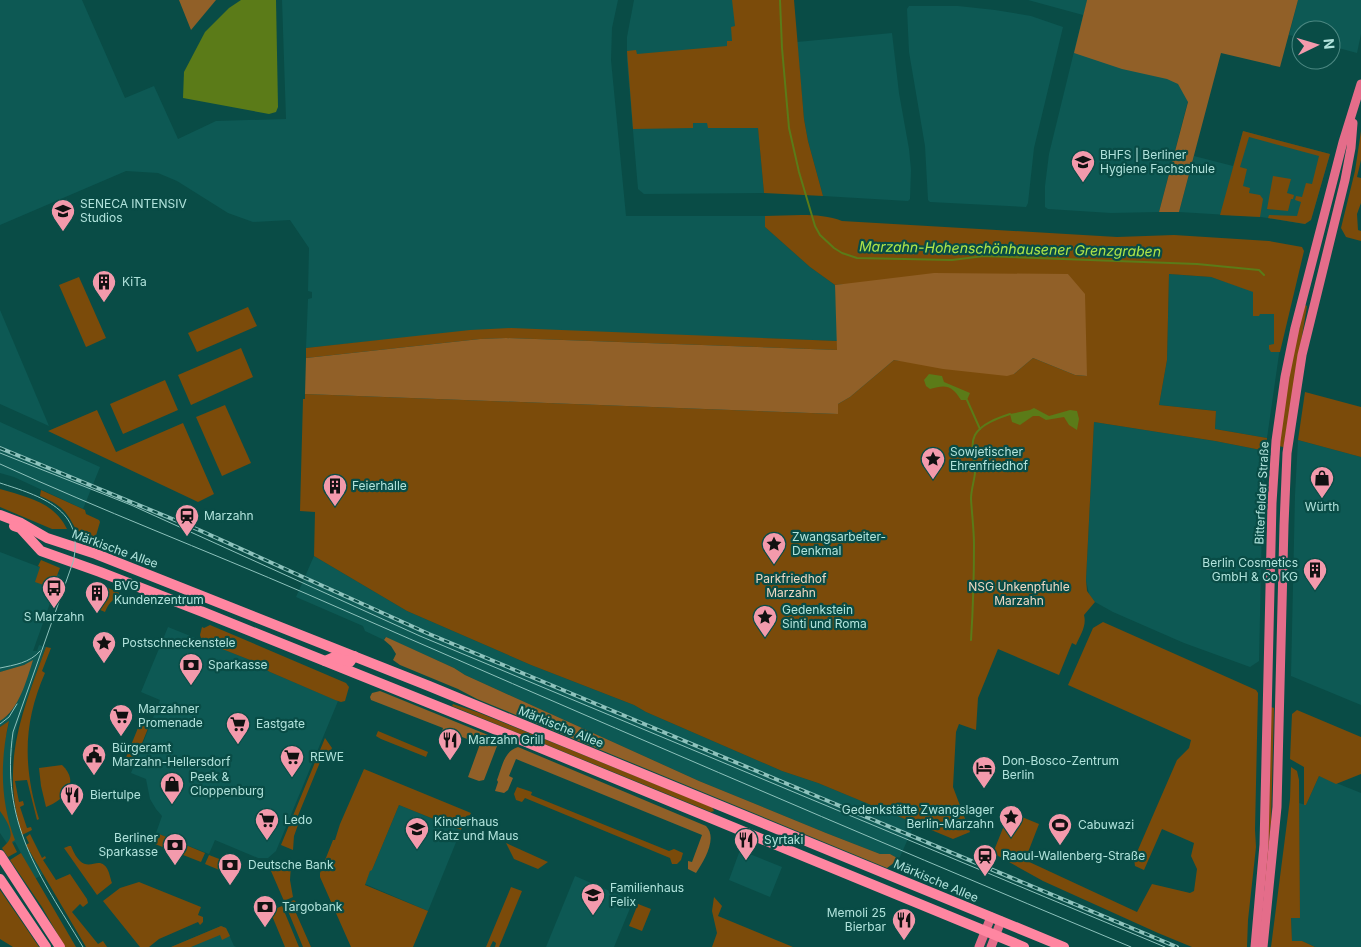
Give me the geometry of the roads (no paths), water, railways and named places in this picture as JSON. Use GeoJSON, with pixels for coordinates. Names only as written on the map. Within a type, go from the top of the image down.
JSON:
{"type":"FeatureCollection","features":[{"type":"Feature","properties":{"kind":"main road","name":"Bitterfelder Straße"},"geometry":{"type":"LineString","coordinates":[[1255,947],[1264,835],[1272,503],[1278,424],[1289,355],[1299,310],[1343,142],[1361,84]]}},
{"type":"Feature","properties":{"kind":"main road","name":"Bitterfelder Straße"},"geometry":{"type":"LineString","coordinates":[[1263,947],[1277,807],[1284,498],[1287,453],[1297,379],[1305,339],[1347,173],[1355,108]]}},
{"type":"Feature","properties":{"kind":"main road","name":"Märkische Allee"},"geometry":{"type":"LineString","coordinates":[[0,515],[21,523],[47,538],[96,554],[354,656],[1064,947]]}},
{"type":"Feature","properties":{"kind":"main road"},"geometry":{"type":"LineString","coordinates":[[0,521],[20,528],[41,551],[185,604],[510,735],[1024,947]]}},
{"type":"Feature","properties":{"kind":"main road"},"geometry":{"type":"LineString","coordinates":[[325,662],[334,657],[350,662],[354,656]]}},
{"type":"Feature","properties":{"kind":"main road"},"geometry":{"type":"LineString","coordinates":[[730,826],[735,812]]}},
{"type":"Feature","properties":{"kind":"main road"},"geometry":{"type":"LineString","coordinates":[[0,855],[60,947]]}},
{"type":"Feature","properties":{"kind":"main road"},"geometry":{"type":"LineString","coordinates":[[1259,888],[1270,874]]}},
{"type":"Feature","properties":{"kind":"main road"},"geometry":{"type":"LineString","coordinates":[[0,879],[46,947]]}},
{"type":"Feature","properties":{"kind":"main road"},"geometry":{"type":"LineString","coordinates":[[979,947],[985,932],[996,919]]}},
{"type":"Feature","properties":{"kind":"main road"},"geometry":{"type":"LineString","coordinates":[[991,947],[996,936],[996,919]]}},
{"type":"Feature","properties":{"kind":"waterway","name":"Marzahn-Hohenschönhausener Grenzgraben"},"geometry":{"type":"LineString","coordinates":[[780,0],[789,128],[799,172],[815,226],[820,235],[842,253],[857,258],[952,260],[984,256],[1197,264],[1259,270],[1264,275]]}},
{"type":"Feature","properties":{"kind":"waterway"},"geometry":{"type":"LineString","coordinates":[[967,400],[980,429]]}},
{"type":"Feature","properties":{"kind":"waterway"},"geometry":{"type":"LineString","coordinates":[[971,640],[974,545],[971,492],[975,473],[973,439],[978,431],[986,425],[1010,414]]}},
{"type":"Feature","properties":{"kind":"tram line"},"geometry":{"type":"LineString","coordinates":[[0,453],[131,505],[420,636],[1165,947]]}},
{"type":"Feature","properties":{"kind":"tram line"},"geometry":{"type":"LineString","coordinates":[[0,464],[1131,947]]}},
{"type":"Feature","properties":{"kind":"tram line"},"geometry":{"type":"LineString","coordinates":[[0,483],[44,500],[66,517],[73,529],[75,544],[73,562],[13,732],[10,764],[12,794],[18,821],[27,846],[38,871],[83,947]]}},
{"type":"Feature","properties":{"kind":"tram line"},"geometry":{"type":"LineString","coordinates":[[0,668],[27,661],[40,651]]}},
{"type":"Feature","properties":{"kind":"tram line"},"geometry":{"type":"LineString","coordinates":[[0,724],[9,717],[17,704]]}},
{"type":"Feature","properties":{"kind":"railway"},"geometry":{"type":"LineString","coordinates":[[0,448],[199,530],[429,634],[1177,947]]}},
{"type":"Feature","properties":{"kind":"place","name":"BHFS | Berliner Hygiene Fachschule"},"geometry":{"type":"Point","coordinates":[1083,183]}},
{"type":"Feature","properties":{"kind":"place","name":"SENECA INTENSIV Studios"},"geometry":{"type":"Point","coordinates":[63,232]}},
{"type":"Feature","properties":{"kind":"place","name":"KiTa"},"geometry":{"type":"Point","coordinates":[104,303]}},
{"type":"Feature","properties":{"kind":"place","name":"Sowjetischer Ehrenfriedhof"},"geometry":{"type":"Point","coordinates":[933,480]}},
{"type":"Feature","properties":{"kind":"place","name":"Würth"},"geometry":{"type":"Point","coordinates":[1322,499]}},
{"type":"Feature","properties":{"kind":"place","name":"Feierhalle"},"geometry":{"type":"Point","coordinates":[335,507]}},
{"type":"Feature","properties":{"kind":"place","name":"Marzahn"},"geometry":{"type":"Point","coordinates":[187,537]}},
{"type":"Feature","properties":{"kind":"place","name":"Zwangsarbeiter- Denkmal"},"geometry":{"type":"Point","coordinates":[774,565]}},
{"type":"Feature","properties":{"kind":"place","name":"Berlin Cosmetics GmbH & Co KG"},"geometry":{"type":"Point","coordinates":[1315,591]}},
{"type":"Feature","properties":{"kind":"place","name":"S Marzahn"},"geometry":{"type":"Point","coordinates":[54,609]}},
{"type":"Feature","properties":{"kind":"place","name":"BVG Kundenzentrum"},"geometry":{"type":"Point","coordinates":[97,614]}},
{"type":"Feature","properties":{"kind":"place","name":"Gedenkstein Sinti und Roma"},"geometry":{"type":"Point","coordinates":[765,638]}},
{"type":"Feature","properties":{"kind":"place","name":"Postschneckenstele"},"geometry":{"type":"Point","coordinates":[104,664]}},
{"type":"Feature","properties":{"kind":"place","name":"Sparkasse"},"geometry":{"type":"Point","coordinates":[191,686]}},
{"type":"Feature","properties":{"kind":"place","name":"Marzahner Promenade"},"geometry":{"type":"Point","coordinates":[121,737]}},
{"type":"Feature","properties":{"kind":"place","name":"Eastgate"},"geometry":{"type":"Point","coordinates":[238,745]}},
{"type":"Feature","properties":{"kind":"place","name":"Marzahn Grill"},"geometry":{"type":"Point","coordinates":[450,761]}},
{"type":"Feature","properties":{"kind":"place","name":"Bürgeramt Marzahn-Hellersdorf"},"geometry":{"type":"Point","coordinates":[94,776]}},
{"type":"Feature","properties":{"kind":"place","name":"REWE"},"geometry":{"type":"Point","coordinates":[292,778]}},
{"type":"Feature","properties":{"kind":"place","name":"Don-Bosco-Zentrum Berlin"},"geometry":{"type":"Point","coordinates":[984,789]}},
{"type":"Feature","properties":{"kind":"place","name":"Peek & Cloppenburg"},"geometry":{"type":"Point","coordinates":[172,805]}},
{"type":"Feature","properties":{"kind":"place","name":"Biertulpe"},"geometry":{"type":"Point","coordinates":[72,816]}},
{"type":"Feature","properties":{"kind":"place","name":"Gedenkstätte Zwangslager Berlin-Marzahn"},"geometry":{"type":"Point","coordinates":[1011,838]}},
{"type":"Feature","properties":{"kind":"place","name":"Ledo"},"geometry":{"type":"Point","coordinates":[267,841]}},
{"type":"Feature","properties":{"kind":"place","name":"Cabuwazi"},"geometry":{"type":"Point","coordinates":[1060,846]}},
{"type":"Feature","properties":{"kind":"place","name":"Kinderhaus Katz und Maus"},"geometry":{"type":"Point","coordinates":[417,850]}},
{"type":"Feature","properties":{"kind":"place","name":"Syrtaki"},"geometry":{"type":"Point","coordinates":[746,861]}},
{"type":"Feature","properties":{"kind":"place","name":"Berliner Sparkasse"},"geometry":{"type":"Point","coordinates":[175,866]}},
{"type":"Feature","properties":{"kind":"place","name":"Raoul-Wallenberg-Straße"},"geometry":{"type":"Point","coordinates":[985,877]}},
{"type":"Feature","properties":{"kind":"place","name":"Deutsche Bank"},"geometry":{"type":"Point","coordinates":[230,886]}},
{"type":"Feature","properties":{"kind":"place","name":"Familienhaus Felix"},"geometry":{"type":"Point","coordinates":[593,916]}},
{"type":"Feature","properties":{"kind":"place","name":"Targobank"},"geometry":{"type":"Point","coordinates":[265,928]}},
{"type":"Feature","properties":{"kind":"place","name":"Memoli 25 Bierbar"},"geometry":{"type":"Point","coordinates":[904,941]}},
{"type":"Feature","properties":{"kind":"park label","name":"Parkfriedhof Marzahn"},"geometry":{"type":"Point","coordinates":[791,586]}},
{"type":"Feature","properties":{"kind":"park label","name":"NSG Unkenpfuhle Marzahn"},"geometry":{"type":"Point","coordinates":[1019,594]}}]}
